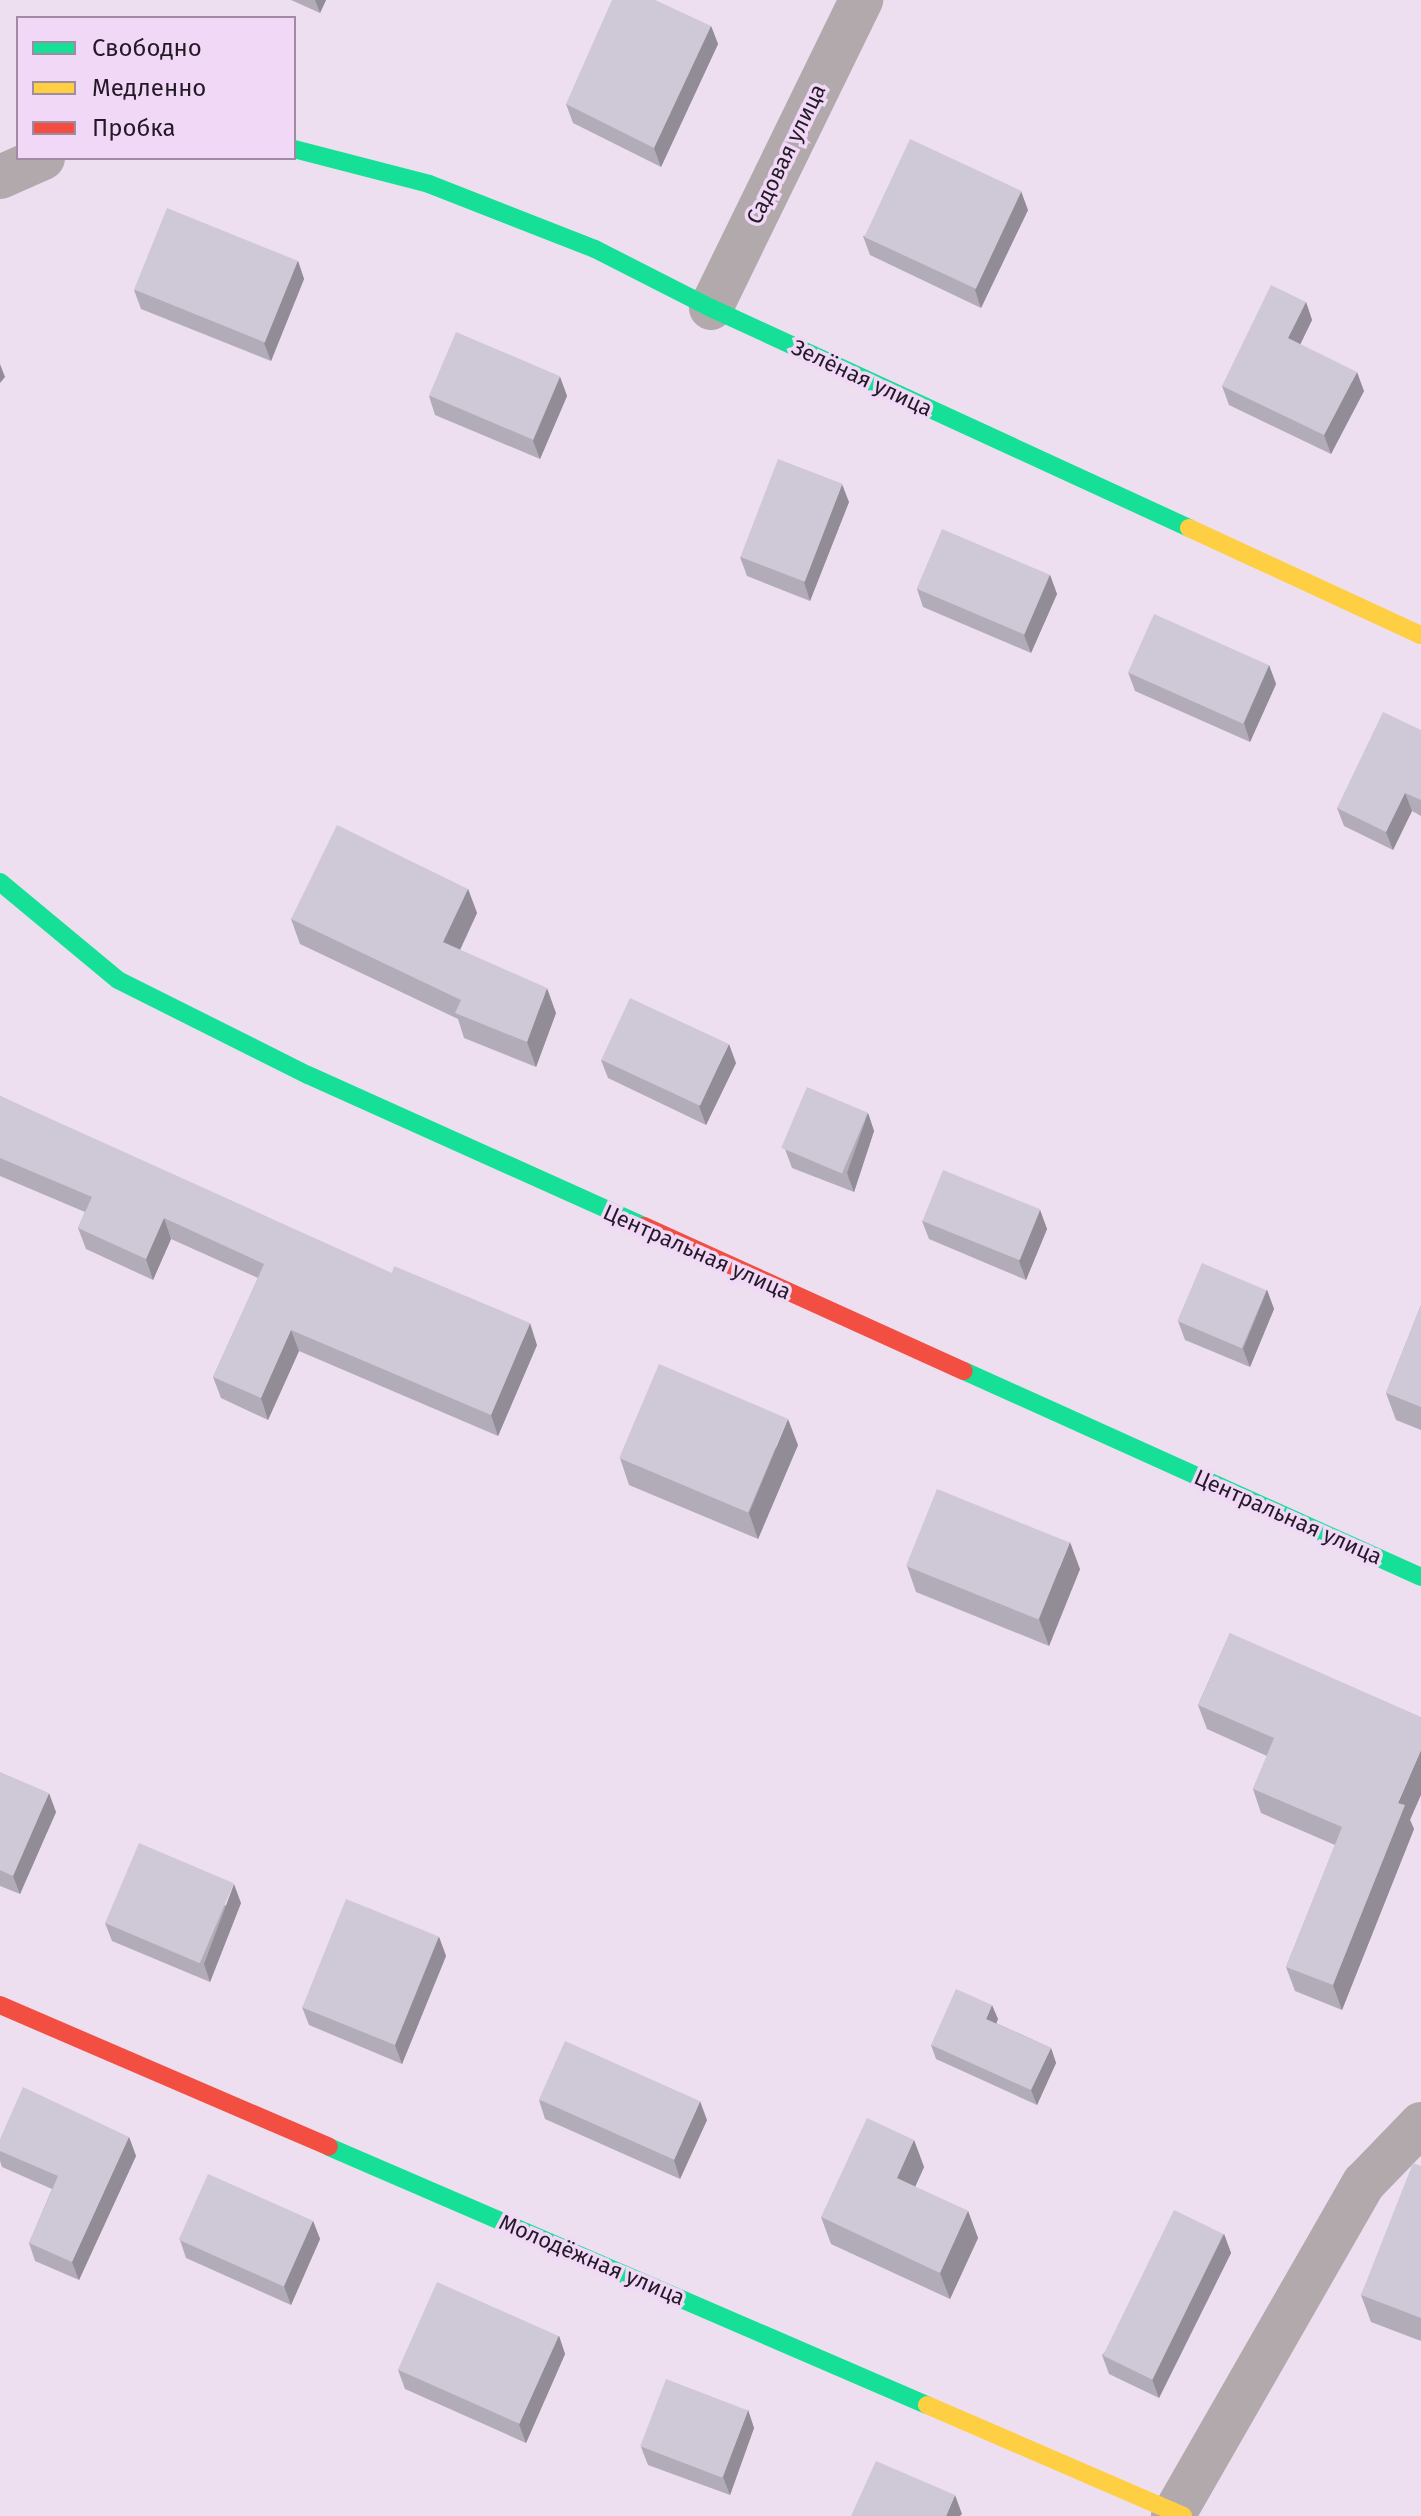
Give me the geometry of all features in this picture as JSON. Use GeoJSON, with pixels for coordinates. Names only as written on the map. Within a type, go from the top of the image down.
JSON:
{"type":"FeatureCollection","features":[{"type":"Feature","properties":{"kind":"street","name":"Садовая улица"},"geometry":{"type":"LineString","coordinates":[[711,308],[861,0]]}},
{"type":"Feature","properties":{"kind":"street","name":"Зелёная улица"},"geometry":{"type":"LineString","coordinates":[[296,150],[429,184],[595,249],[711,308],[1421,635]]}},
{"type":"Feature","properties":{"kind":"street"},"geometry":{"type":"LineString","coordinates":[[0,177],[38,160]]}},
{"type":"Feature","properties":{"kind":"street","name":"Центральная улица"},"geometry":{"type":"LineString","coordinates":[[0,882],[118,980],[308,1075],[1421,1577]]}},
{"type":"Feature","properties":{"kind":"street","name":"Молодёжная улица"},"geometry":{"type":"LineString","coordinates":[[0,2005],[1177,2515]]}},
{"type":"Feature","properties":{"kind":"street"},"geometry":{"type":"LineString","coordinates":[[1177,2515],[1364,2183],[1421,2124]]}},
{"type":"Feature","properties":{"kind":"building"},"geometry":{"type":"Polygon","coordinates":[[[612,0],[655,0],[711,26],[654,148],[566,104],[612,0]]]}},
{"type":"Feature","properties":{"kind":"building"},"geometry":{"type":"Polygon","coordinates":[[[910,139],[1021,191],[976,289],[864,237],[910,139]]]}},
{"type":"Feature","properties":{"kind":"building"},"geometry":{"type":"Polygon","coordinates":[[[167,208],[298,261],[265,342],[134,290],[167,208]]]}},
{"type":"Feature","properties":{"kind":"building"},"geometry":{"type":"Polygon","coordinates":[[[1271,285],[1306,302],[1288,338],[1357,372],[1324,435],[1222,386],[1271,285]]]}},
{"type":"Feature","properties":{"kind":"building"},"geometry":{"type":"Polygon","coordinates":[[[456,332],[560,376],[533,440],[429,396],[456,332]]]}},
{"type":"Feature","properties":{"kind":"building"},"geometry":{"type":"Polygon","coordinates":[[[778,459],[842,484],[805,582],[740,557],[778,459]]]}},
{"type":"Feature","properties":{"kind":"building"},"geometry":{"type":"Polygon","coordinates":[[[942,529],[1050,575],[1024,635],[917,589],[942,529]]]}},
{"type":"Feature","properties":{"kind":"building"},"geometry":{"type":"Polygon","coordinates":[[[1154,614],[1269,665],[1243,724],[1128,672],[1154,614]]]}},
{"type":"Feature","properties":{"kind":"building"},"geometry":{"type":"Polygon","coordinates":[[[1383,712],[1421,730],[1421,800],[1405,793],[1386,832],[1337,808],[1383,712]]]}},
{"type":"Feature","properties":{"kind":"building"},"geometry":{"type":"Polygon","coordinates":[[[337,825],[468,889],[443,942],[547,988],[527,1042],[455,1013],[461,1000],[291,919],[337,825]]]}},
{"type":"Feature","properties":{"kind":"building"},"geometry":{"type":"Polygon","coordinates":[[[630,998],[729,1044],[700,1106],[601,1060],[630,998]]]}},
{"type":"Feature","properties":{"kind":"building"},"geometry":{"type":"Polygon","coordinates":[[[807,1087],[868,1113],[842,1174],[781,1148],[807,1087]]]}},
{"type":"Feature","properties":{"kind":"building"},"geometry":{"type":"Polygon","coordinates":[[[0,1096],[392,1273],[394,1266],[530,1323],[491,1415],[291,1330],[261,1398],[213,1377],[264,1264],[164,1218],[146,1259],[78,1228],[92,1197],[0,1158],[0,1096]]]}},
{"type":"Feature","properties":{"kind":"building"},"geometry":{"type":"Polygon","coordinates":[[[943,1170],[1040,1209],[1020,1260],[922,1221],[943,1170]]]}},
{"type":"Feature","properties":{"kind":"building"},"geometry":{"type":"Polygon","coordinates":[[[1202,1263],[1266,1290],[1242,1348],[1177,1321],[1202,1263]]]}},
{"type":"Feature","properties":{"kind":"building"},"geometry":{"type":"Polygon","coordinates":[[[1421,1305],[1421,1407],[1386,1393],[1421,1305]]]}},
{"type":"Feature","properties":{"kind":"building"},"geometry":{"type":"Polygon","coordinates":[[[659,1364],[788,1419],[748,1513],[619,1458],[659,1364]]]}},
{"type":"Feature","properties":{"kind":"building"},"geometry":{"type":"Polygon","coordinates":[[[937,1489],[1070,1543],[1038,1620],[906,1566],[937,1489]]]}},
{"type":"Feature","properties":{"kind":"building"},"geometry":{"type":"Polygon","coordinates":[[[1230,1633],[1421,1717],[1421,1750],[1398,1803],[1405,1805],[1333,1985],[1286,1967],[1342,1827],[1253,1789],[1274,1738],[1198,1705],[1230,1633]]]}},
{"type":"Feature","properties":{"kind":"building"},"geometry":{"type":"Polygon","coordinates":[[[0,1772],[49,1793],[13,1876],[0,1870],[0,1772]]]}},
{"type":"Feature","properties":{"kind":"building"},"geometry":{"type":"Polygon","coordinates":[[[139,1843],[234,1883],[200,1963],[105,1923],[139,1843]]]}},
{"type":"Feature","properties":{"kind":"building"},"geometry":{"type":"Polygon","coordinates":[[[346,1899],[439,1936],[395,2045],[302,2007],[346,1899]]]}},
{"type":"Feature","properties":{"kind":"building"},"geometry":{"type":"Polygon","coordinates":[[[956,1989],[992,2005],[986,2019],[1051,2048],[1031,2090],[931,2045],[956,1989]]]}},
{"type":"Feature","properties":{"kind":"building"},"geometry":{"type":"Polygon","coordinates":[[[565,2041],[700,2101],[674,2160],[539,2099],[565,2041]]]}},
{"type":"Feature","properties":{"kind":"building"},"geometry":{"type":"Polygon","coordinates":[[[23,2087],[129,2137],[72,2262],[29,2243],[58,2176],[0,2151],[0,2139],[23,2087]]]}},
{"type":"Feature","properties":{"kind":"building"},"geometry":{"type":"Polygon","coordinates":[[[867,2118],[914,2140],[897,2178],[968,2211],[940,2273],[821,2217],[867,2118]]]}},
{"type":"Feature","properties":{"kind":"building"},"geometry":{"type":"Polygon","coordinates":[[[1413,2163],[1421,2166],[1421,2318],[1361,2295],[1413,2163]]]}},
{"type":"Feature","properties":{"kind":"building"},"geometry":{"type":"Polygon","coordinates":[[[208,2174],[313,2221],[284,2287],[179,2240],[208,2174]]]}},
{"type":"Feature","properties":{"kind":"building"},"geometry":{"type":"Polygon","coordinates":[[[1174,2210],[1223,2234],[1152,2380],[1103,2356],[1174,2210]]]}},
{"type":"Feature","properties":{"kind":"building"},"geometry":{"type":"Polygon","coordinates":[[[437,2282],[559,2336],[519,2424],[398,2370],[437,2282]]]}},
{"type":"Feature","properties":{"kind":"building"},"geometry":{"type":"Polygon","coordinates":[[[666,2379],[748,2411],[722,2478],[640,2446],[666,2379]]]}},
{"type":"Feature","properties":{"kind":"building"},"geometry":{"type":"Polygon","coordinates":[[[876,2461],[955,2495],[946,2516],[851,2516],[876,2461]]]}},
{"type":"Feature","properties":{"kind":"traffic: fast"},"geometry":{"type":"LineString","coordinates":[[296,150],[429,184],[595,249],[711,308],[1189,528]]}},
{"type":"Feature","properties":{"kind":"traffic: fast"},"geometry":{"type":"LineString","coordinates":[[0,882],[118,980],[308,1075],[644,1226]]}},
{"type":"Feature","properties":{"kind":"traffic: fast"},"geometry":{"type":"LineString","coordinates":[[964,1371],[1421,1577]]}},
{"type":"Feature","properties":{"kind":"traffic: fast"},"geometry":{"type":"LineString","coordinates":[[329,2147],[927,2405]]}},
{"type":"Feature","properties":{"kind":"traffic: slow"},"geometry":{"type":"LineString","coordinates":[[1189,528],[1421,635]]}},
{"type":"Feature","properties":{"kind":"traffic: slow"},"geometry":{"type":"LineString","coordinates":[[927,2405],[1183,2516]]}},
{"type":"Feature","properties":{"kind":"traffic: jam"},"geometry":{"type":"LineString","coordinates":[[644,1226],[964,1371]]}},
{"type":"Feature","properties":{"kind":"traffic: jam"},"geometry":{"type":"LineString","coordinates":[[0,2005],[329,2147]]}}]}
